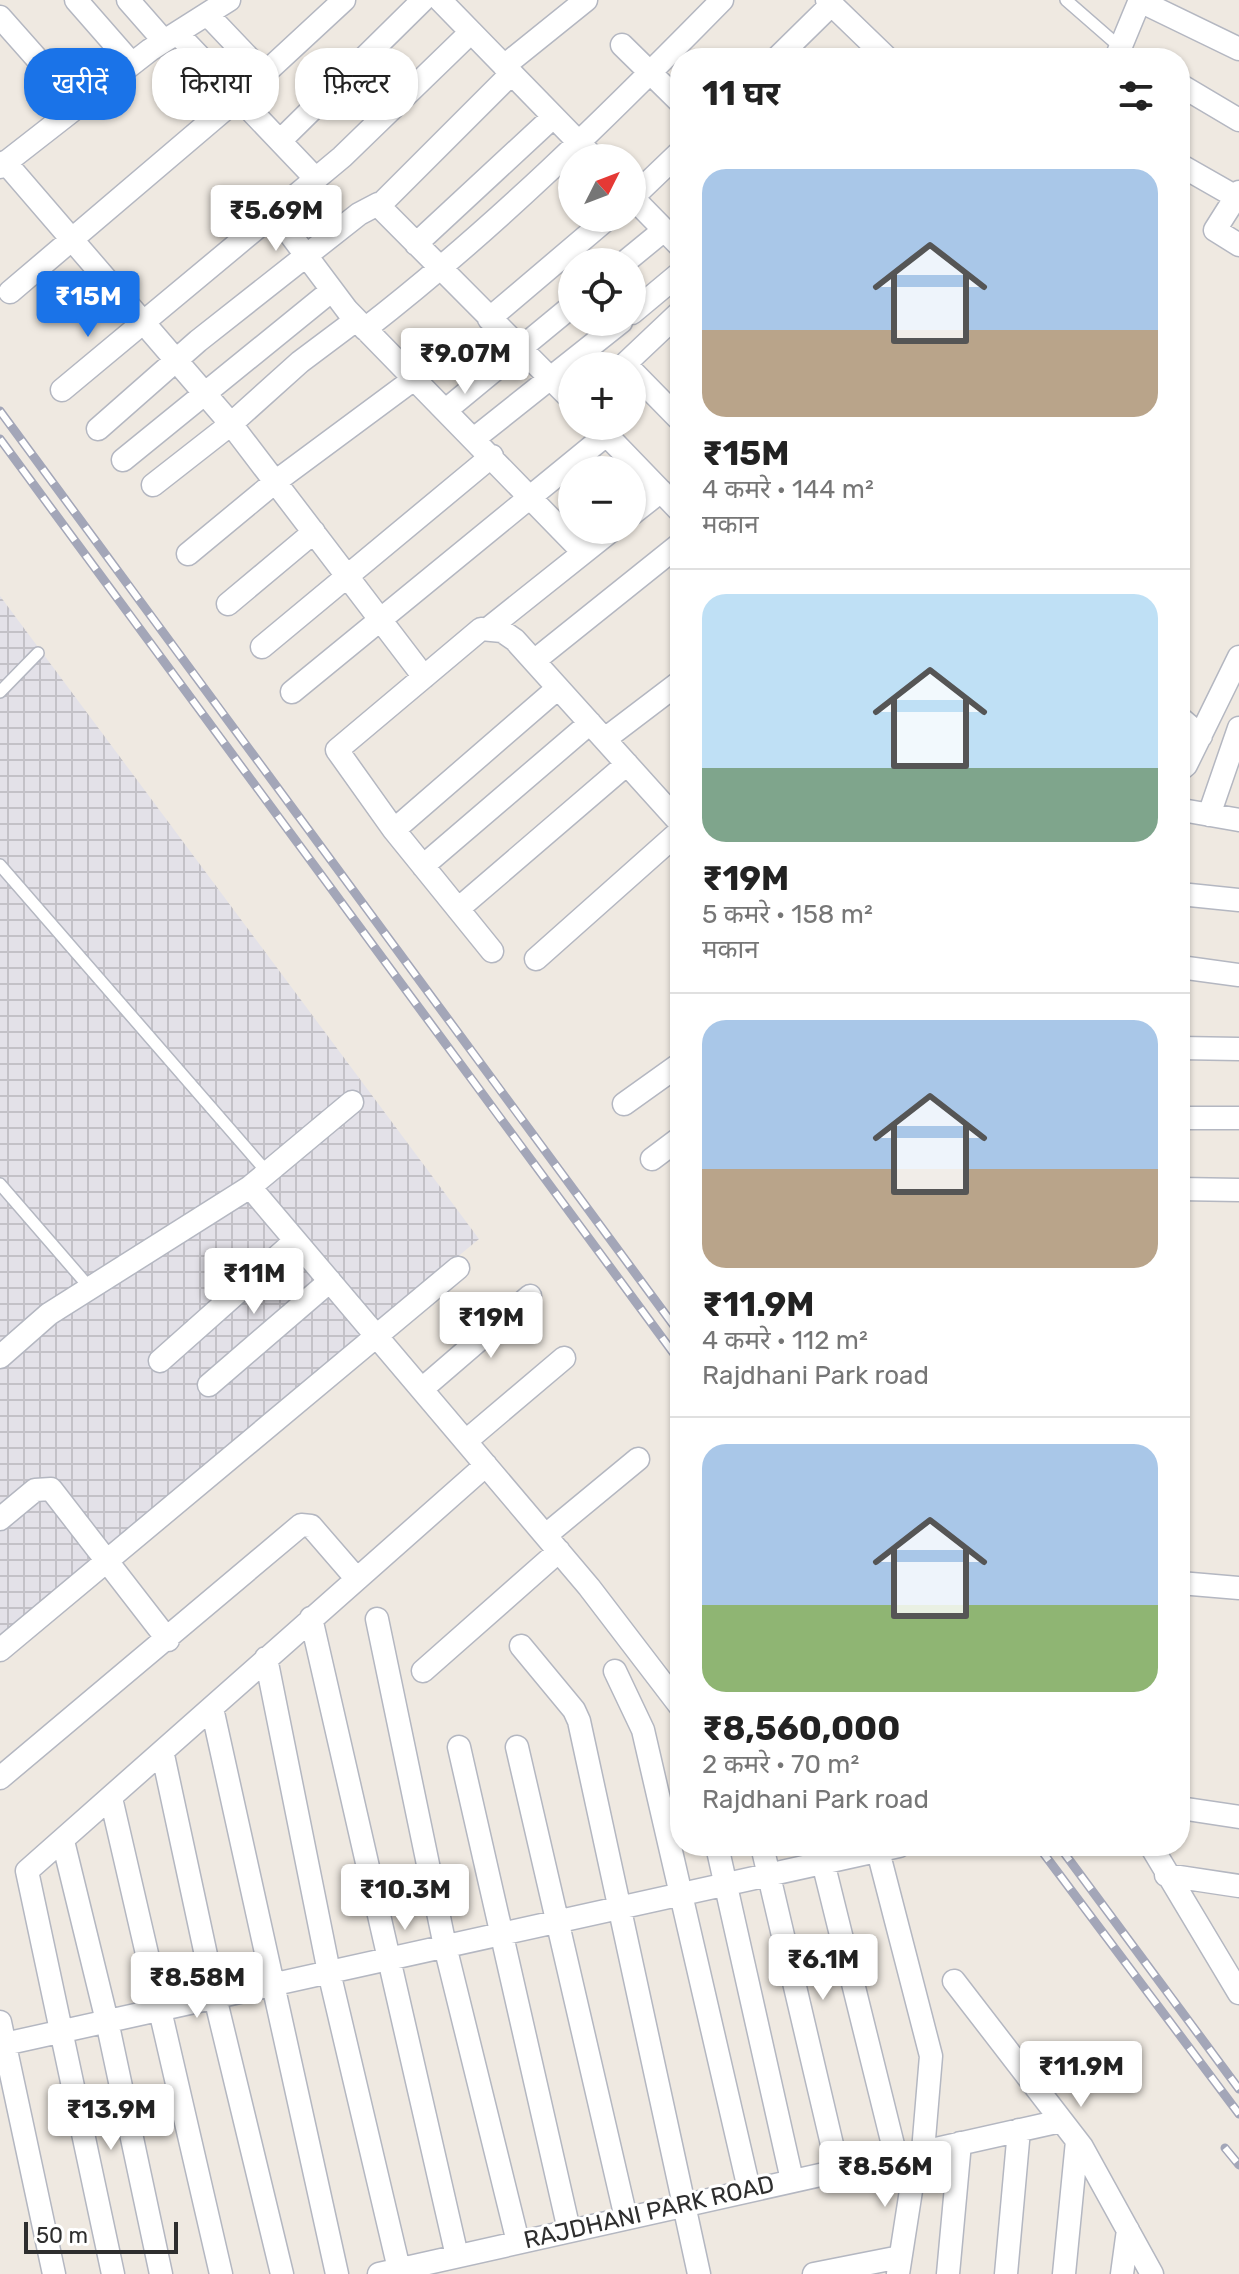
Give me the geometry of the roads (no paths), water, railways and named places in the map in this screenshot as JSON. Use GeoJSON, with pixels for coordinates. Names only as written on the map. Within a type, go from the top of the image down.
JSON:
{"type":"FeatureCollection","features":[{"type":"Feature","properties":{"kind":"street"},"geometry":{"type":"LineString","coordinates":[[76,0],[118,48]]}},
{"type":"Feature","properties":{"kind":"street"},"geometry":{"type":"LineString","coordinates":[[128,0],[182,48]]}},
{"type":"Feature","properties":{"kind":"street"},"geometry":{"type":"LineString","coordinates":[[136,61],[229,0]]}},
{"type":"Feature","properties":{"kind":"street"},"geometry":{"type":"LineString","coordinates":[[279,60],[344,0]]}},
{"type":"Feature","properties":{"kind":"street"},"geometry":{"type":"LineString","coordinates":[[280,141],[423,0]]}},
{"type":"Feature","properties":{"kind":"street"},"geometry":{"type":"LineString","coordinates":[[440,0],[580,144]]}},
{"type":"Feature","properties":{"kind":"street"},"geometry":{"type":"LineString","coordinates":[[98,429],[177,363],[198,341],[364,210],[378,204],[508,70],[586,0]]}},
{"type":"Feature","properties":{"kind":"street"},"geometry":{"type":"LineString","coordinates":[[675,48],[722,0]]}},
{"type":"Feature","properties":{"kind":"street"},"geometry":{"type":"LineString","coordinates":[[1127,48],[1140,0],[1239,49]]}},
{"type":"Feature","properties":{"kind":"street"},"geometry":{"type":"LineString","coordinates":[[786,48],[830,2],[877,48]]}},
{"type":"Feature","properties":{"kind":"street"},"geometry":{"type":"LineString","coordinates":[[207,14],[239,48]]}},
{"type":"Feature","properties":{"kind":"street"},"geometry":{"type":"LineString","coordinates":[[0,17],[27,48]]}},
{"type":"Feature","properties":{"kind":"street"},"geometry":{"type":"LineString","coordinates":[[62,390],[316,179],[471,32]]}},
{"type":"Feature","properties":{"kind":"street"},"geometry":{"type":"LineString","coordinates":[[622,45],[670,92]]}},
{"type":"Feature","properties":{"kind":"street"},"geometry":{"type":"LineString","coordinates":[[593,144],[670,53]]}},
{"type":"Feature","properties":{"kind":"street"},"geometry":{"type":"LineString","coordinates":[[1190,91],[1239,120]]}},
{"type":"Feature","properties":{"kind":"street"},"geometry":{"type":"LineString","coordinates":[[416,244],[553,117]]}},
{"type":"Feature","properties":{"kind":"street"},"geometry":{"type":"LineString","coordinates":[[59,120],[2,164],[73,239],[231,424],[424,677]]}},
{"type":"Feature","properties":{"kind":"street"},"geometry":{"type":"LineString","coordinates":[[10,292],[212,120]]}},
{"type":"Feature","properties":{"kind":"street"},"geometry":{"type":"LineString","coordinates":[[259,120],[316,179]]}},
{"type":"Feature","properties":{"kind":"street"},"geometry":{"type":"LineString","coordinates":[[646,185],[670,162]]}},
{"type":"Feature","properties":{"kind":"street"},"geometry":{"type":"LineString","coordinates":[[1190,170],[1237,194],[1215,230],[1239,245]]}},
{"type":"Feature","properties":{"kind":"street"},"geometry":{"type":"LineString","coordinates":[[153,485],[231,424],[300,362],[441,270],[558,175]]}},
{"type":"Feature","properties":{"kind":"street"},"geometry":{"type":"LineString","coordinates":[[378,204],[558,385]]}},
{"type":"Feature","properties":{"kind":"street"},"geometry":{"type":"LineString","coordinates":[[646,212],[670,236]]}},
{"type":"Feature","properties":{"kind":"street"},"geometry":{"type":"LineString","coordinates":[[275,214],[331,291],[361,325],[475,438],[530,498],[558,516]]}},
{"type":"Feature","properties":{"kind":"street"},"geometry":{"type":"LineString","coordinates":[[489,319],[592,232]]}},
{"type":"Feature","properties":{"kind":"street"},"geometry":{"type":"LineString","coordinates":[[646,251],[670,239]]}},
{"type":"Feature","properties":{"kind":"street"},"geometry":{"type":"LineString","coordinates":[[646,301],[670,281]]}},
{"type":"Feature","properties":{"kind":"street"},"geometry":{"type":"LineString","coordinates":[[123,460],[331,291]]}},
{"type":"Feature","properties":{"kind":"street"},"geometry":{"type":"LineString","coordinates":[[446,410],[558,318]]}},
{"type":"Feature","properties":{"kind":"street"},"geometry":{"type":"LineString","coordinates":[[642,352],[670,323]]}},
{"type":"Feature","properties":{"kind":"street"},"geometry":{"type":"LineString","coordinates":[[475,438],[553,380],[605,336]]}},
{"type":"Feature","properties":{"kind":"street"},"geometry":{"type":"LineString","coordinates":[[601,339],[614,352]]}},
{"type":"Feature","properties":{"kind":"street"},"geometry":{"type":"LineString","coordinates":[[188,554],[275,482],[414,379]]}},
{"type":"Feature","properties":{"kind":"street"},"geometry":{"type":"LineString","coordinates":[[646,385],[670,410]]}},
{"type":"Feature","properties":{"kind":"street"},"geometry":{"type":"LineString","coordinates":[[292,692],[530,498],[591,440]]}},
{"type":"Feature","properties":{"kind":"street"},"geometry":{"type":"LineString","coordinates":[[262,647],[492,456]]}},
{"type":"Feature","properties":{"kind":"street"},"geometry":{"type":"LineString","coordinates":[[646,479],[670,500]]}},
{"type":"Feature","properties":{"kind":"street"},"geometry":{"type":"LineString","coordinates":[[646,503],[661,491]]}},
{"type":"Feature","properties":{"kind":"street"},"geometry":{"type":"LineString","coordinates":[[228,604],[314,532]]}},
{"type":"Feature","properties":{"kind":"street"},"geometry":{"type":"LineString","coordinates":[[578,544],[583,552]]}},
{"type":"Feature","properties":{"kind":"street"},"geometry":{"type":"LineString","coordinates":[[489,628],[594,544]]}},
{"type":"Feature","properties":{"kind":"street"},"geometry":{"type":"LineString","coordinates":[[534,661],[670,552]]}},
{"type":"Feature","properties":{"kind":"street"},"geometry":{"type":"LineString","coordinates":[[492,951],[394,830],[337,750],[481,629],[502,631],[515,640],[670,812]]}},
{"type":"Feature","properties":{"kind":"street"},"geometry":{"type":"LineString","coordinates":[[1190,757],[1239,657]]}},
{"type":"Feature","properties":{"kind":"street"},"geometry":{"type":"LineString","coordinates":[[394,830],[558,688]]}},
{"type":"Feature","properties":{"kind":"street"},"geometry":{"type":"LineString","coordinates":[[423,866],[597,731],[670,688]]}},
{"type":"Feature","properties":{"kind":"street"},"geometry":{"type":"LineString","coordinates":[[1190,727],[1201,736]]}},
{"type":"Feature","properties":{"kind":"street"},"geometry":{"type":"LineString","coordinates":[[1209,815],[1239,728]]}},
{"type":"Feature","properties":{"kind":"street"},"geometry":{"type":"LineString","coordinates":[[458,909],[627,764]]}},
{"type":"Feature","properties":{"kind":"street"},"geometry":{"type":"LineString","coordinates":[[1190,811],[1239,820]]}},
{"type":"Feature","properties":{"kind":"street"},"geometry":{"type":"LineString","coordinates":[[536,959],[670,840]]}},
{"type":"Feature","properties":{"kind":"street"},"geometry":{"type":"LineString","coordinates":[[1190,895],[1239,900]]}},
{"type":"Feature","properties":{"kind":"street"},"geometry":{"type":"LineString","coordinates":[[1190,968],[1239,975]]}},
{"type":"Feature","properties":{"kind":"street"},"geometry":{"type":"LineString","coordinates":[[1190,1048],[1239,1049]]}},
{"type":"Feature","properties":{"kind":"street"},"geometry":{"type":"LineString","coordinates":[[624,1104],[670,1071]]}},
{"type":"Feature","properties":{"kind":"street"},"geometry":{"type":"LineString","coordinates":[[0,1357],[49,1314],[259,1179],[352,1102]]}},
{"type":"Feature","properties":{"kind":"street"},"geometry":{"type":"LineString","coordinates":[[1190,1118],[1239,1118]]}},
{"type":"Feature","properties":{"kind":"street"},"geometry":{"type":"LineString","coordinates":[[652,1159],[670,1146]]}},
{"type":"Feature","properties":{"kind":"street"},"geometry":{"type":"LineString","coordinates":[[259,1179],[295,1241],[552,1543],[670,1693]]}},
{"type":"Feature","properties":{"kind":"street"},"geometry":{"type":"LineString","coordinates":[[1190,1189],[1239,1190]]}},
{"type":"Feature","properties":{"kind":"street"},"geometry":{"type":"LineString","coordinates":[[160,1361],[295,1241]]}},
{"type":"Feature","properties":{"kind":"street"},"geometry":{"type":"LineString","coordinates":[[0,1650],[458,1268]]}},
{"type":"Feature","properties":{"kind":"street"},"geometry":{"type":"LineString","coordinates":[[209,1385],[330,1281]]}},
{"type":"Feature","properties":{"kind":"street"},"geometry":{"type":"LineString","coordinates":[[422,1389],[530,1296]]}},
{"type":"Feature","properties":{"kind":"street"},"geometry":{"type":"LineString","coordinates":[[466,1441],[564,1358]]}},
{"type":"Feature","properties":{"kind":"street"},"geometry":{"type":"LineString","coordinates":[[423,1671],[638,1459]]}},
{"type":"Feature","properties":{"kind":"street"},"geometry":{"type":"LineString","coordinates":[[113,2274],[27,1874],[486,1465]]}},
{"type":"Feature","properties":{"kind":"street"},"geometry":{"type":"LineString","coordinates":[[0,1519],[35,1490],[51,1489],[168,1640]]}},
{"type":"Feature","properties":{"kind":"street"},"geometry":{"type":"LineString","coordinates":[[0,1778],[306,1524],[356,1578]]}},
{"type":"Feature","properties":{"kind":"street"},"geometry":{"type":"LineString","coordinates":[[1190,1584],[1239,1588]]}},
{"type":"Feature","properties":{"kind":"street"},"geometry":{"type":"LineString","coordinates":[[311,1618],[457,2256]]}},
{"type":"Feature","properties":{"kind":"street"},"geometry":{"type":"LineString","coordinates":[[377,1619],[445,1946],[518,2242]]}},
{"type":"Feature","properties":{"kind":"street"},"geometry":{"type":"LineString","coordinates":[[521,1646],[574,1710],[579,1721],[699,2274]]}},
{"type":"Feature","properties":{"kind":"street"},"geometry":{"type":"LineString","coordinates":[[266,1658],[389,2272]]}},
{"type":"Feature","properties":{"kind":"street"},"geometry":{"type":"LineString","coordinates":[[615,1671],[643,1730],[678,1895],[749,2189]]}},
{"type":"Feature","properties":{"kind":"street"},"geometry":{"type":"LineString","coordinates":[[212,1708],[337,2274]]}},
{"type":"Feature","properties":{"kind":"street"},"geometry":{"type":"LineString","coordinates":[[459,1747],[569,2230]]}},
{"type":"Feature","properties":{"kind":"street"},"geometry":{"type":"LineString","coordinates":[[517,1747],[626,2218]]}},
{"type":"Feature","properties":{"kind":"street"},"geometry":{"type":"LineString","coordinates":[[163,1755],[215,1997],[282,2274]]}},
{"type":"Feature","properties":{"kind":"street"},"geometry":{"type":"LineString","coordinates":[[111,1798],[221,2274]]}},
{"type":"Feature","properties":{"kind":"street"},"geometry":{"type":"LineString","coordinates":[[1190,1810],[1239,1817]]}},
{"type":"Feature","properties":{"kind":"street"},"geometry":{"type":"LineString","coordinates":[[63,1841],[107,2021],[161,2274]]}},
{"type":"Feature","properties":{"kind":"street"},"geometry":{"type":"LineString","coordinates":[[720,1856],[792,2180]]}},
{"type":"Feature","properties":{"kind":"street"},"geometry":{"type":"LineString","coordinates":[[764,1856],[838,2170]]}},
{"type":"Feature","properties":{"kind":"street"},"geometry":{"type":"LineString","coordinates":[[54,2274],[2,2037],[61,2031],[769,1875],[816,1856]]}},
{"type":"Feature","properties":{"kind":"street"},"geometry":{"type":"LineString","coordinates":[[822,1856],[912,2153]]}},
{"type":"Feature","properties":{"kind":"street"},"geometry":{"type":"LineString","coordinates":[[814,2274],[899,2265],[912,2153],[931,2056],[891,1856]]}},
{"type":"Feature","properties":{"kind":"street"},"geometry":{"type":"LineString","coordinates":[[1156,1856],[1239,1993]]}},
{"type":"Feature","properties":{"kind":"street"},"geometry":{"type":"LineString","coordinates":[[1166,1875],[1239,1886]]}},
{"type":"Feature","properties":{"kind":"street"},"geometry":{"type":"LineString","coordinates":[[1214,1953],[1239,1951]]}},
{"type":"Feature","properties":{"kind":"street"},"geometry":{"type":"LineString","coordinates":[[954,1981],[1077,2141],[1152,2274]]}},
{"type":"Feature","properties":{"kind":"street","name":"RAJDHANI PARK ROAD"},"geometry":{"type":"LineString","coordinates":[[389,2272],[430,2268],[457,2256],[1061,2121]]}},
{"type":"Feature","properties":{"kind":"street"},"geometry":{"type":"LineString","coordinates":[[1006,2274],[1019,2130]]}},
{"type":"Feature","properties":{"kind":"street"},"geometry":{"type":"LineString","coordinates":[[1064,2274],[1077,2141]]}},
{"type":"Feature","properties":{"kind":"street"},"geometry":{"type":"LineString","coordinates":[[948,2274],[960,2143]]}},
{"type":"Feature","properties":{"kind":"street"},"geometry":{"type":"LineString","coordinates":[[1122,2274],[1128,2230]]}},
{"type":"Feature","properties":{"kind":"lane"},"geometry":{"type":"LineString","coordinates":[[1066,0],[1117,48]]}},
{"type":"Feature","properties":{"kind":"lane"},"geometry":{"type":"LineString","coordinates":[[0,692],[38,653]]}},
{"type":"Feature","properties":{"kind":"lane"},"geometry":{"type":"LineString","coordinates":[[0,865],[259,1179]]}},
{"type":"Feature","properties":{"kind":"lane"},"geometry":{"type":"LineString","coordinates":[[0,1184],[90,1288]]}},
{"type":"Feature","properties":{"kind":"railway"},"geometry":{"type":"LineString","coordinates":[[0,411],[670,1320]]}},
{"type":"Feature","properties":{"kind":"railway"},"geometry":{"type":"LineString","coordinates":[[0,439],[670,1348]]}},
{"type":"Feature","properties":{"kind":"railway"},"geometry":{"type":"LineString","coordinates":[[1046,1856],[1239,2114]]}},
{"type":"Feature","properties":{"kind":"railway"},"geometry":{"type":"LineString","coordinates":[[1066,1856],[1239,2089]]}},
{"type":"Feature","properties":{"kind":"railway"},"geometry":{"type":"LineString","coordinates":[[1225,2148],[1239,2165]]}}]}
